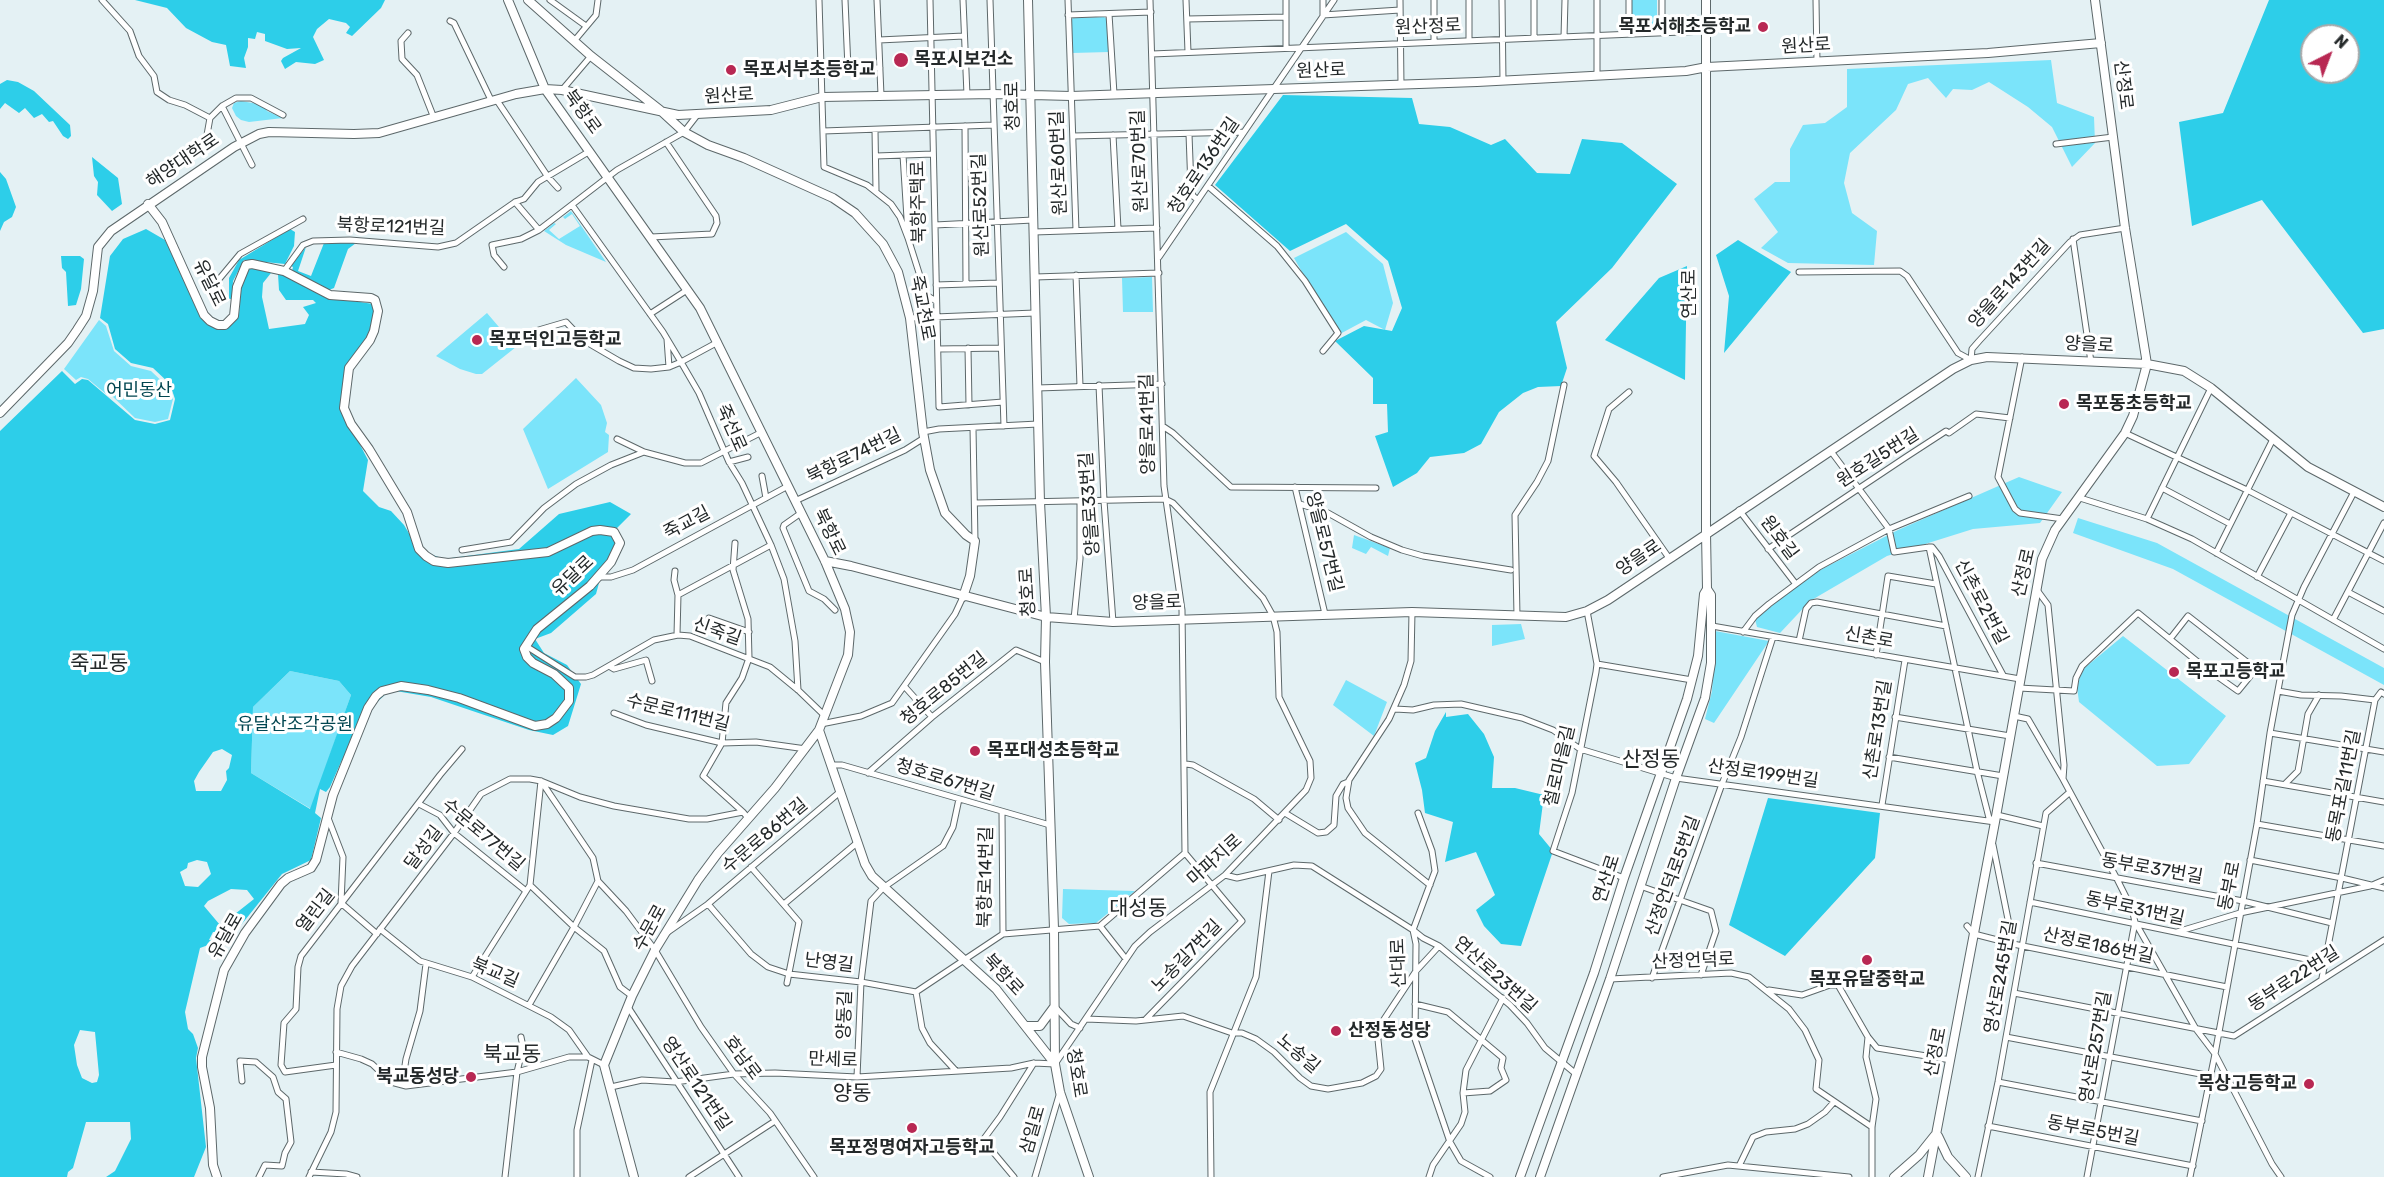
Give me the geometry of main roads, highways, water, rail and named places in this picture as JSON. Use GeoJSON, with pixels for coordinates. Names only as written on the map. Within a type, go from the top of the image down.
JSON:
{"type":"FeatureCollection","features":[{"type":"Feature","properties":{"kind":"place","name":"목포서해초등학교"},"geometry":{"type":"Point","coordinates":[1763,27]}},
{"type":"Feature","properties":{"kind":"place","name":"목포시보건소"},"geometry":{"type":"Point","coordinates":[901,60]}},
{"type":"Feature","properties":{"kind":"place","name":"목포서부초등학교"},"geometry":{"type":"Point","coordinates":[731,70]}},
{"type":"Feature","properties":{"kind":"place","name":"목포덕인고등학교"},"geometry":{"type":"Point","coordinates":[477,340]}},
{"type":"Feature","properties":{"kind":"place","name":"목포동초등학교"},"geometry":{"type":"Point","coordinates":[2064,404]}},
{"type":"Feature","properties":{"kind":"place","name":"목포고등학교"},"geometry":{"type":"Point","coordinates":[2174,672]}},
{"type":"Feature","properties":{"kind":"place","name":"목포대성초등학교"},"geometry":{"type":"Point","coordinates":[975,751]}},
{"type":"Feature","properties":{"kind":"place","name":"목포유달중학교"},"geometry":{"type":"Point","coordinates":[1867,960]}},
{"type":"Feature","properties":{"kind":"place","name":"산정동성당"},"geometry":{"type":"Point","coordinates":[1336,1031]}},
{"type":"Feature","properties":{"kind":"place","name":"북교동성당"},"geometry":{"type":"Point","coordinates":[471,1077]}},
{"type":"Feature","properties":{"kind":"place","name":"목상고등학교"},"geometry":{"type":"Point","coordinates":[2309,1084]}},
{"type":"Feature","properties":{"kind":"place","name":"목포정명여자고등학교"},"geometry":{"type":"Point","coordinates":[912,1128]}},
{"type":"Feature","properties":{"kind":"district","name":"죽교동"},"geometry":{"type":"Point","coordinates":[99,664]}},
{"type":"Feature","properties":{"kind":"district","name":"산정동"},"geometry":{"type":"Point","coordinates":[1651,760]}},
{"type":"Feature","properties":{"kind":"district","name":"대성동"},"geometry":{"type":"Point","coordinates":[1138,909]}},
{"type":"Feature","properties":{"kind":"district","name":"북교동"},"geometry":{"type":"Point","coordinates":[512,1055]}},
{"type":"Feature","properties":{"kind":"district","name":"양동"},"geometry":{"type":"Point","coordinates":[852,1094]}},
{"type":"Feature","properties":{"kind":"park label","name":"어민동산"},"geometry":{"type":"Point","coordinates":[139,391]}},
{"type":"Feature","properties":{"kind":"park label","name":"유달산조각공원"},"geometry":{"type":"Point","coordinates":[295,725]}}]}
